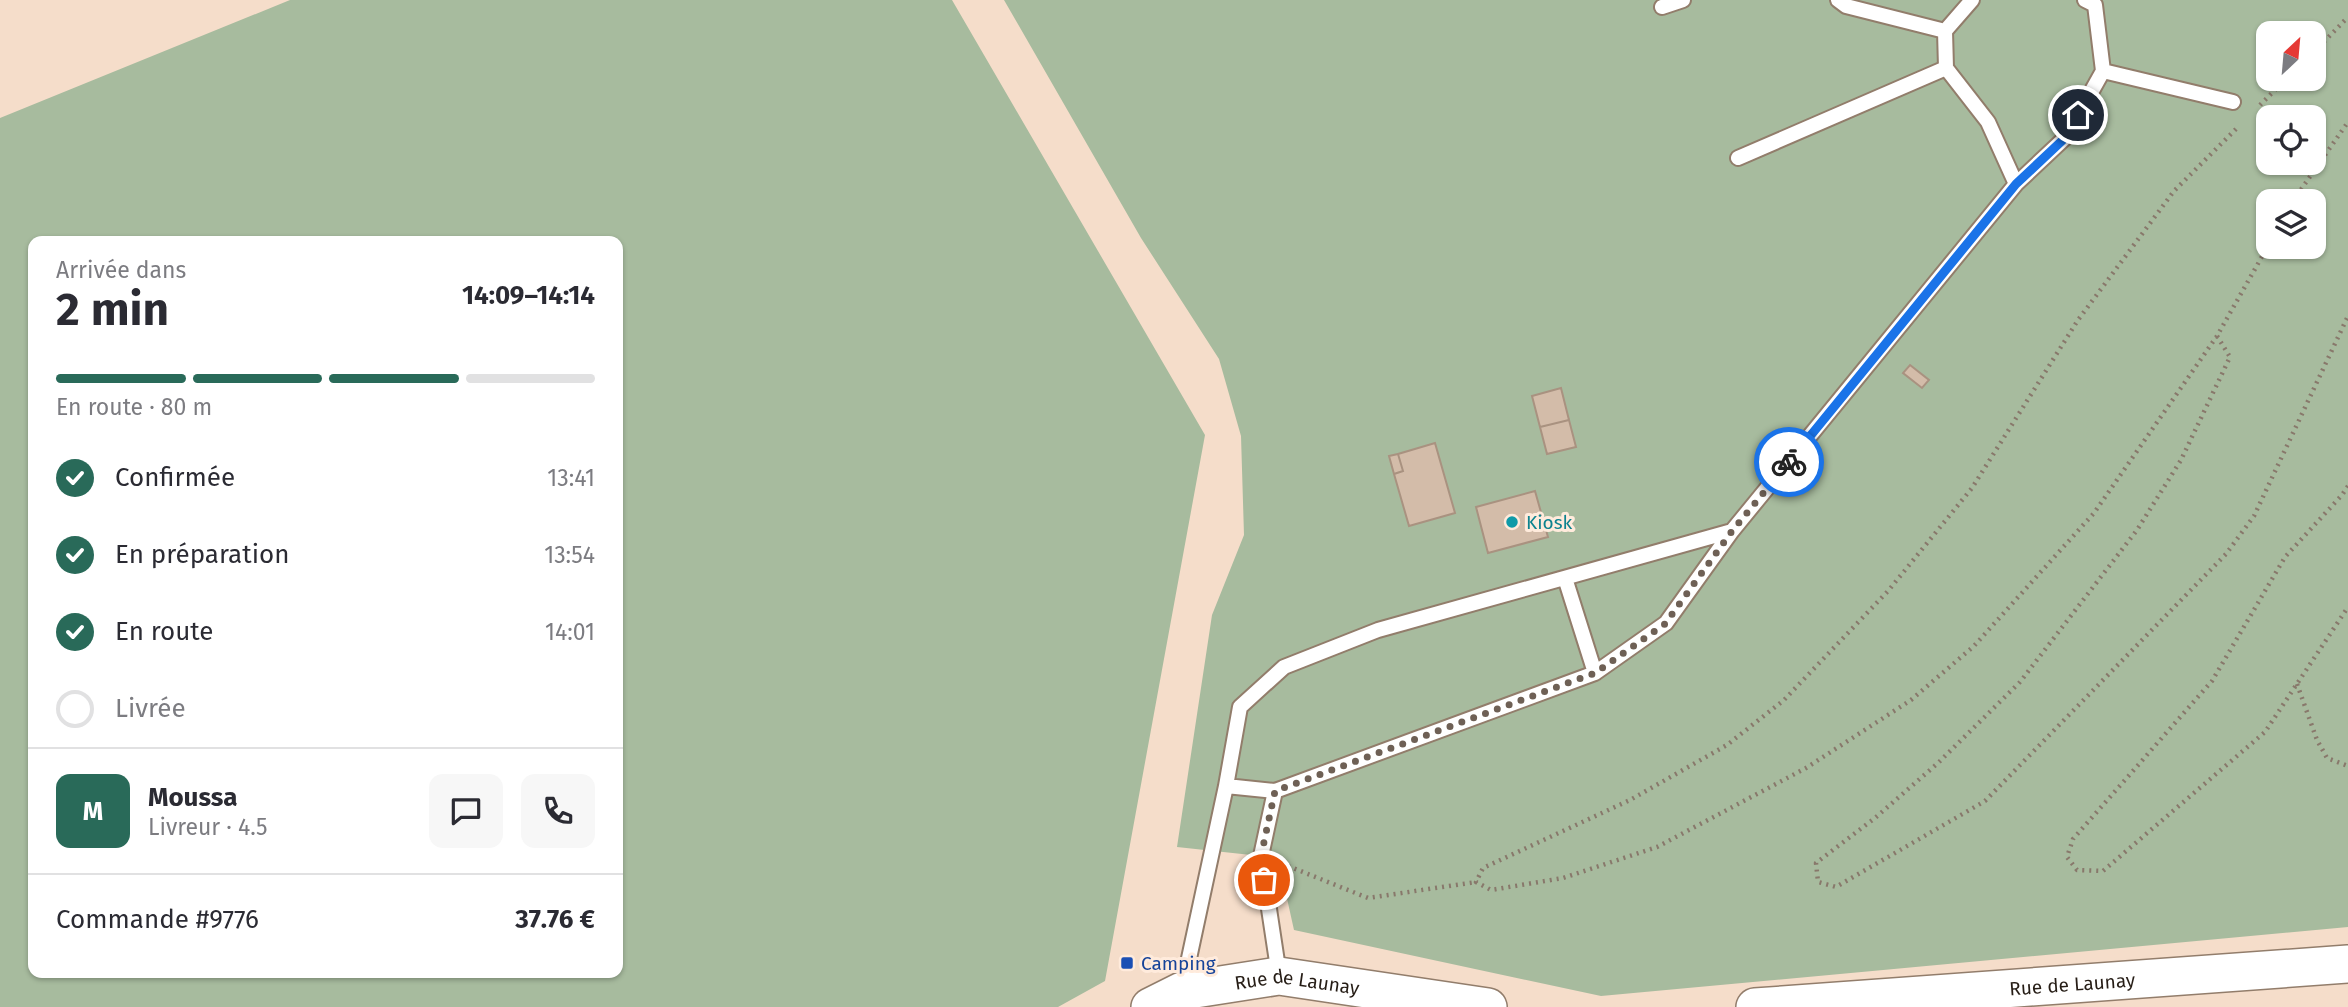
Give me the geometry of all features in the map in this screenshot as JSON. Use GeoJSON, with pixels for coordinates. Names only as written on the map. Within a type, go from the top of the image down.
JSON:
{"type":"FeatureCollection","features":[{"type":"Feature","properties":{"kind":"street","name":"Rue de Launay"},"geometry":{"type":"LineString","coordinates":[[1755,1007],[2348,964]]}},
{"type":"Feature","properties":{"kind":"street","name":"Rue de Launay"},"geometry":{"type":"LineString","coordinates":[[1150,1007],[1182,991],[1279,976],[1488,1007]]}},
{"type":"Feature","properties":{"kind":"lane"},"geometry":{"type":"LineString","coordinates":[[1662,7],[1683,0]]}},
{"type":"Feature","properties":{"kind":"lane"},"geometry":{"type":"LineString","coordinates":[[1838,0],[1846,6],[1945,31]]}},
{"type":"Feature","properties":{"kind":"lane"},"geometry":{"type":"LineString","coordinates":[[1972,0],[1945,31],[1946,68],[1988,122],[2016,184]]}},
{"type":"Feature","properties":{"kind":"lane"},"geometry":{"type":"LineString","coordinates":[[1226,786],[1275,791],[1595,673],[1665,624],[1732,531],[2016,184],[2066,137],[2104,71],[2093,2]]}},
{"type":"Feature","properties":{"kind":"lane"},"geometry":{"type":"LineString","coordinates":[[1738,158],[1946,68]]}},
{"type":"Feature","properties":{"kind":"lane"},"geometry":{"type":"LineString","coordinates":[[2104,71],[2233,102]]}},
{"type":"Feature","properties":{"kind":"lane"},"geometry":{"type":"LineString","coordinates":[[1182,991],[1240,707],[1284,667],[1378,630],[1732,531]]}},
{"type":"Feature","properties":{"kind":"lane"},"geometry":{"type":"LineString","coordinates":[[1565,578],[1595,673]]}},
{"type":"Feature","properties":{"kind":"lane"},"geometry":{"type":"LineString","coordinates":[[1275,791],[1261,856],[1279,976]]}},
{"type":"Feature","properties":{"kind":"path"},"geometry":{"type":"LineString","coordinates":[[2326,40],[2348,17]]}},
{"type":"Feature","properties":{"kind":"path"},"geometry":{"type":"LineString","coordinates":[[2260,105],[2274,91]]}},
{"type":"Feature","properties":{"kind":"path"},"geometry":{"type":"LineString","coordinates":[[2301,189],[2348,122]]}},
{"type":"Feature","properties":{"kind":"path"},"geometry":{"type":"LineString","coordinates":[[1476,882],[1483,868],[1630,800],[1727,745],[1784,700],[1888,592],[1972,488],[2078,320],[2174,191],[2239,125]]}},
{"type":"Feature","properties":{"kind":"path"},"geometry":{"type":"LineString","coordinates":[[1261,856],[1368,898],[1476,882],[1490,890],[1563,878],[1657,847],[1806,768],[1911,700],[1975,646],[2094,513],[2217,336],[2261,259]]}},
{"type":"Feature","properties":{"kind":"path"},"geometry":{"type":"LineString","coordinates":[[2217,336],[2230,357],[2181,460],[2137,530],[2020,682],[1938,764],[1875,818],[1816,863],[1818,882],[1836,887],[1985,801],[2226,554],[2253,516],[2348,316]]}},
{"type":"Feature","properties":{"kind":"path"},"geometry":{"type":"LineString","coordinates":[[2348,486],[2285,556],[2212,681],[2073,839],[2067,858],[2077,870],[2103,871],[2265,732],[2348,607]]}},
{"type":"Feature","properties":{"kind":"path"},"geometry":{"type":"LineString","coordinates":[[2297,683],[2317,740],[2327,758],[2348,766]]}},
{"type":"Feature","properties":{"kind":"green space"},"geometry":{"type":"Polygon","coordinates":[[[290,0],[952,0],[1205,435],[1105,981],[1058,1007],[0,1007],[0,118],[290,0]]]}},
{"type":"Feature","properties":{"kind":"green space"},"geometry":{"type":"Polygon","coordinates":[[[1004,0],[2348,0],[2348,927],[1601,996],[1294,930],[1278,858],[1177,847],[1212,615],[1244,535],[1241,436],[1219,359],[1141,238],[1004,0]]]}},
{"type":"Feature","properties":{"kind":"building"},"geometry":{"type":"Polygon","coordinates":[[[1910,365],[1929,380],[1922,388],[1903,373],[1910,365]]]}},
{"type":"Feature","properties":{"kind":"building"},"geometry":{"type":"Polygon","coordinates":[[[1561,388],[1569,420],[1540,427],[1532,396],[1561,388]]]}},
{"type":"Feature","properties":{"kind":"building"},"geometry":{"type":"Polygon","coordinates":[[[1569,420],[1576,447],[1547,454],[1540,427],[1569,420]]]}},
{"type":"Feature","properties":{"kind":"building"},"geometry":{"type":"Polygon","coordinates":[[[1435,443],[1455,513],[1409,526],[1394,474],[1403,471],[1398,454],[1435,443]]]}},
{"type":"Feature","properties":{"kind":"building"},"geometry":{"type":"Polygon","coordinates":[[[1398,454],[1403,471],[1394,474],[1389,456],[1398,454]]]}},
{"type":"Feature","properties":{"kind":"building","name":"Kiosk"},"geometry":{"type":"Polygon","coordinates":[[[1535,491],[1548,537],[1488,553],[1476,507],[1535,491]]]}},
{"type":"Feature","properties":{"kind":"way so far"},"geometry":{"type":"LineString","coordinates":[[1264,880],[1261,856],[1275,791],[1595,673],[1665,624],[1732,531],[1789,462]]}},
{"type":"Feature","properties":{"kind":"place","name":"Kiosk"},"geometry":{"type":"Point","coordinates":[1512,522]}},
{"type":"Feature","properties":{"kind":"place","name":"Camping"},"geometry":{"type":"Point","coordinates":[1127,963]}},
{"type":"Feature","properties":{"kind":"route"},"geometry":{"type":"LineString","coordinates":[[1789,462],[2016,184],[2066,137],[2078,115]]}}]}
